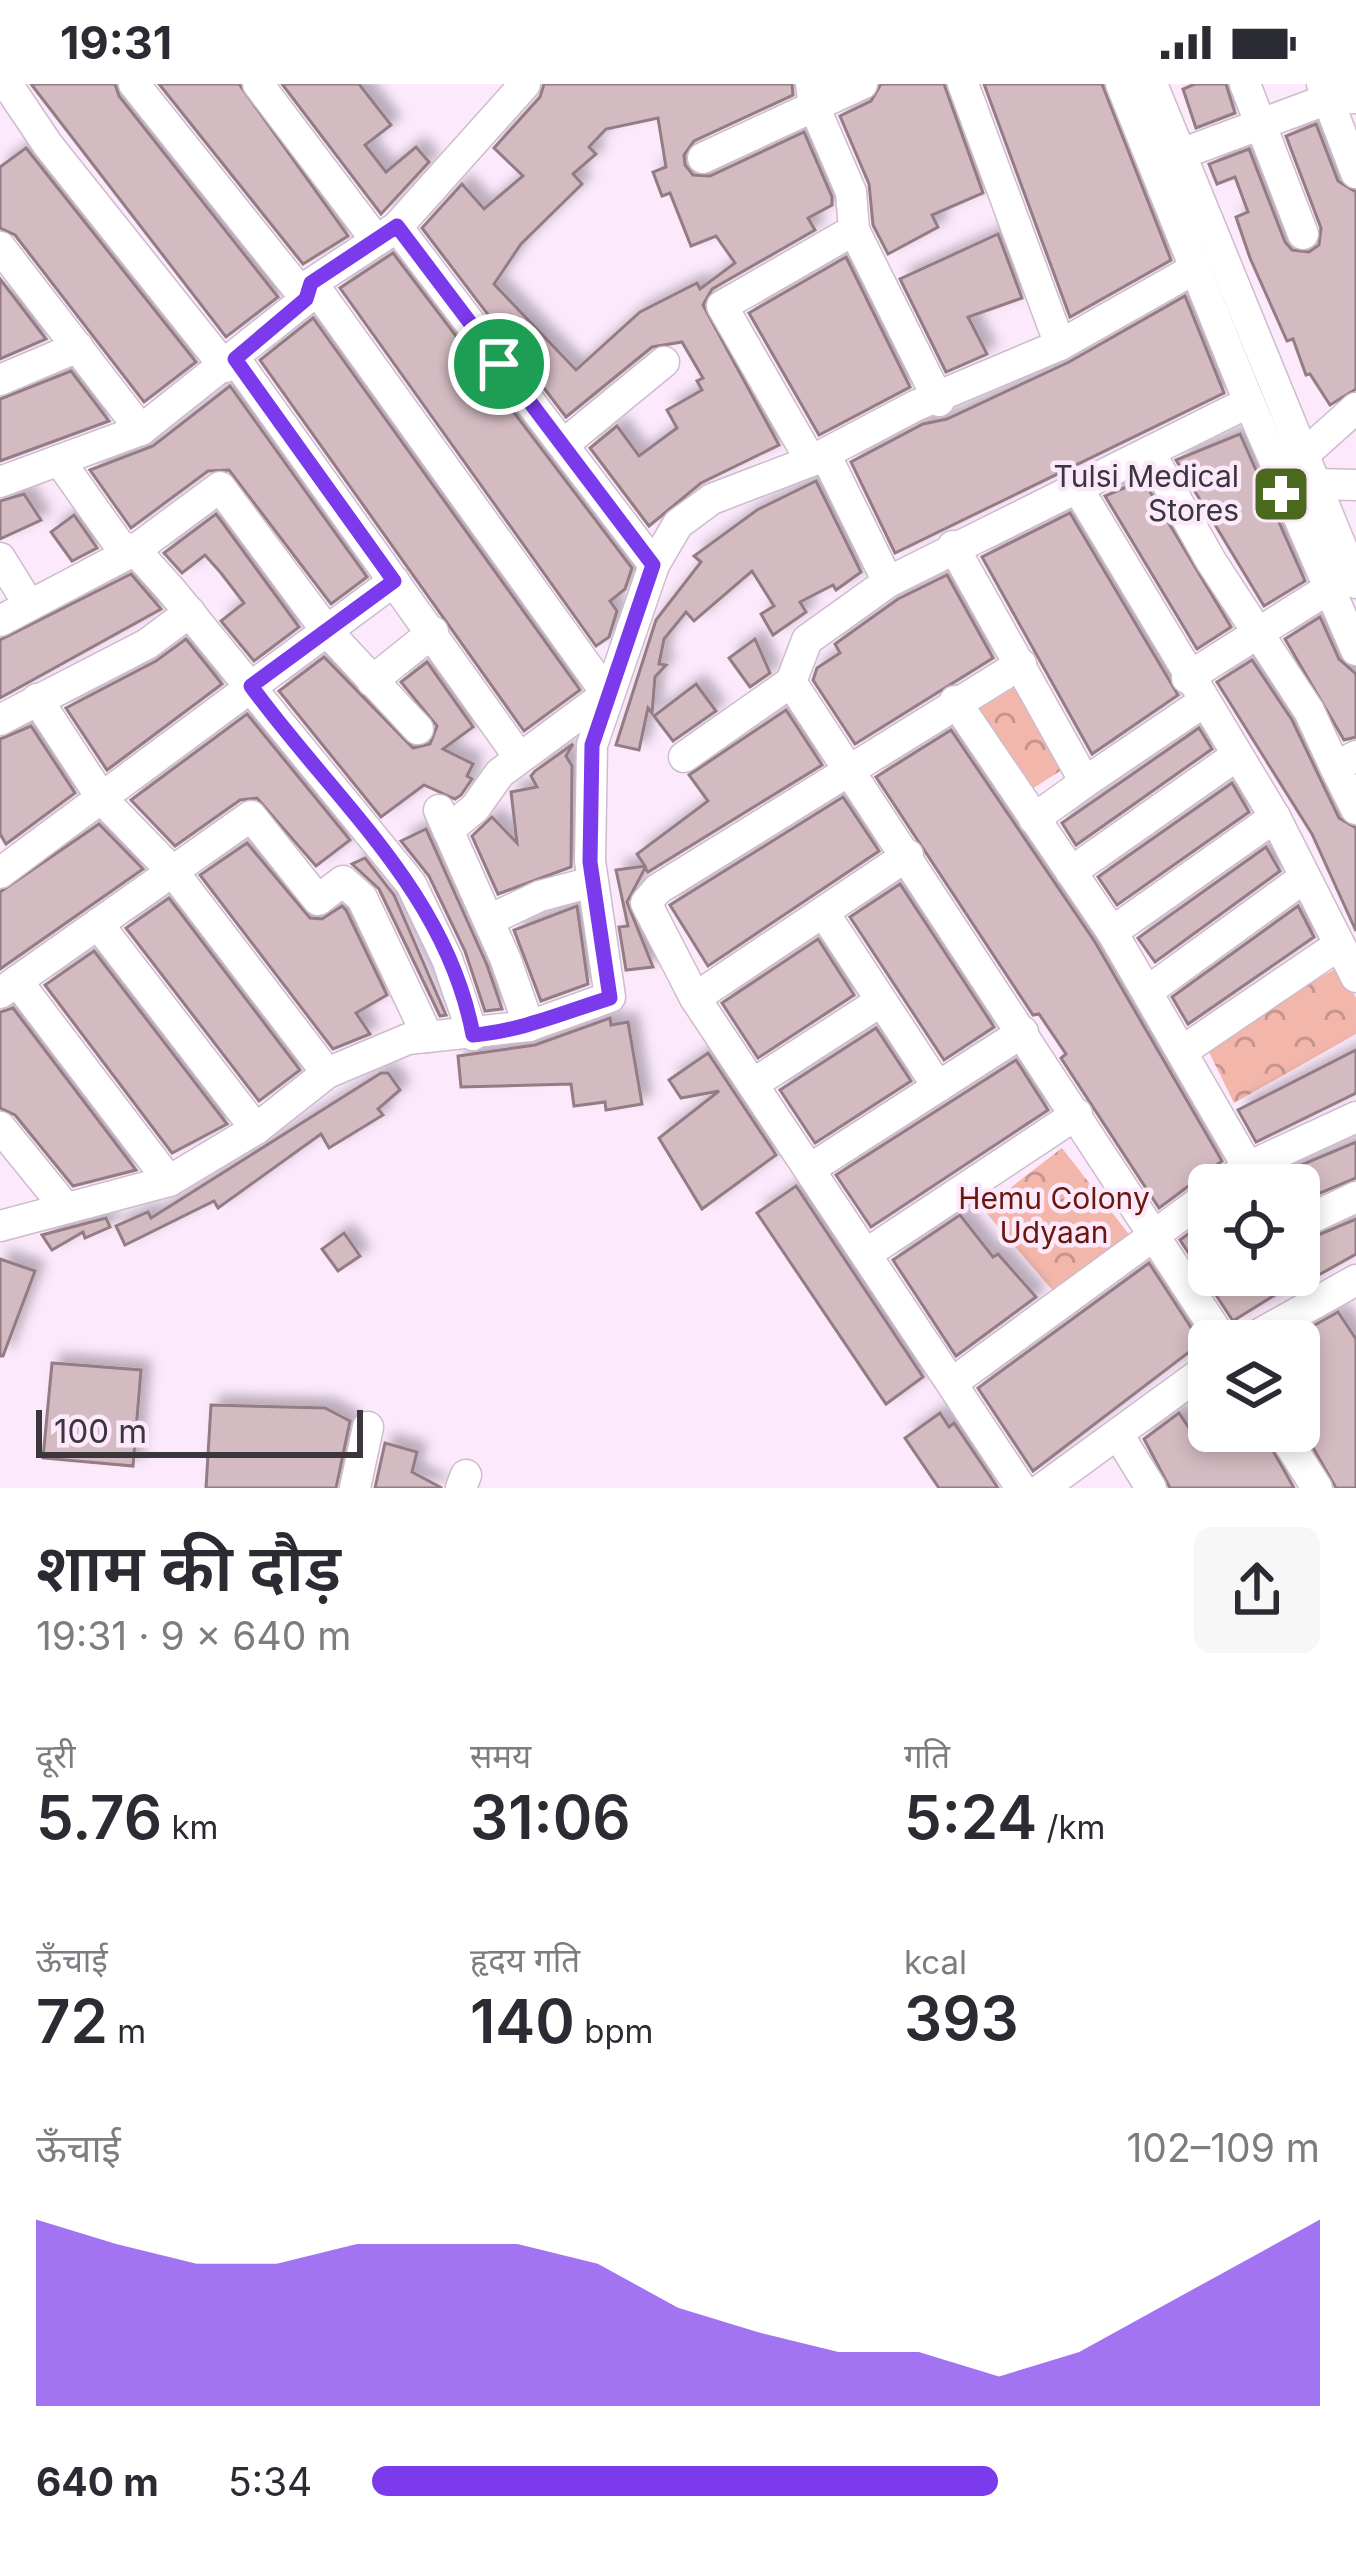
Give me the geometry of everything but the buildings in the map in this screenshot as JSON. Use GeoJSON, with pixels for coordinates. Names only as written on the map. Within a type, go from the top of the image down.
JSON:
{"type":"FeatureCollection","features":[{"type":"Feature","properties":{"kind":"street"},"geometry":{"type":"LineString","coordinates":[[7,84],[48,146],[230,363],[433,632],[519,757]]}},
{"type":"Feature","properties":{"kind":"street"},"geometry":{"type":"LineString","coordinates":[[134,84],[309,291],[607,694]]}},
{"type":"Feature","properties":{"kind":"street"},"geometry":{"type":"LineString","coordinates":[[0,482],[141,430],[230,363],[309,291],[387,233],[524,84]]}},
{"type":"Feature","properties":{"kind":"street"},"geometry":{"type":"LineString","coordinates":[[703,158],[813,95],[862,84]]}},
{"type":"Feature","properties":{"kind":"street"},"geometry":{"type":"LineString","coordinates":[[963,84],[1060,345]]}},
{"type":"Feature","properties":{"kind":"street"},"geometry":{"type":"LineString","coordinates":[[1121,84],[1168,164],[1300,471],[1342,586],[1356,650]]}},
{"type":"Feature","properties":{"kind":"street"},"geometry":{"type":"LineString","coordinates":[[1152,84],[1196,268],[1249,402],[1300,471],[1356,485]]}},
{"type":"Feature","properties":{"kind":"street"},"geometry":{"type":"LineString","coordinates":[[1245,84],[1303,234]]}},
{"type":"Feature","properties":{"kind":"street"},"geometry":{"type":"LineString","coordinates":[[274,89],[564,444],[653,565]]}},
{"type":"Feature","properties":{"kind":"street"},"geometry":{"type":"LineString","coordinates":[[1168,164],[1335,94],[1356,173]]}},
{"type":"Feature","properties":{"kind":"street"},"geometry":{"type":"LineString","coordinates":[[813,95],[851,192],[854,230],[939,400]]}},
{"type":"Feature","properties":{"kind":"street"},"geometry":{"type":"LineString","coordinates":[[854,230],[722,306],[818,458],[888,582]]}},
{"type":"Feature","properties":{"kind":"street"},"geometry":{"type":"LineString","coordinates":[[5,264],[78,347],[141,430]]}},
{"type":"Feature","properties":{"kind":"street"},"geometry":{"type":"LineString","coordinates":[[0,1222],[169,1181],[256,1129],[326,1073],[408,1039],[529,1026],[610,998],[592,882],[592,745],[653,565],[678,524],[712,499],[818,458],[915,406],[939,400],[1060,345],[1196,268]]}},
{"type":"Feature","properties":{"kind":"street"},"geometry":{"type":"LineString","coordinates":[[0,380],[78,347]]}},
{"type":"Feature","properties":{"kind":"street"},"geometry":{"type":"LineString","coordinates":[[564,444],[664,362]]}},
{"type":"Feature","properties":{"kind":"street"},"geometry":{"type":"LineString","coordinates":[[684,757],[791,682],[807,640],[888,582],[952,546],[1249,402]]}},
{"type":"Feature","properties":{"kind":"street"},"geometry":{"type":"LineString","coordinates":[[1300,471],[1356,408]]}},
{"type":"Feature","properties":{"kind":"street"},"geometry":{"type":"LineString","coordinates":[[1150,453],[1258,631],[1346,762],[1356,809]]}},
{"type":"Feature","properties":{"kind":"street"},"geometry":{"type":"LineString","coordinates":[[59,460],[120,546],[135,550],[190,612],[412,884],[455,977],[473,1035]]}},
{"type":"Feature","properties":{"kind":"street"},"geometry":{"type":"LineString","coordinates":[[0,621],[135,550],[220,487],[326,630],[418,729]]}},
{"type":"Feature","properties":{"kind":"street"},"geometry":{"type":"LineString","coordinates":[[1077,487],[1195,691],[1275,817],[1356,977]]}},
{"type":"Feature","properties":{"kind":"street"},"geometry":{"type":"LineString","coordinates":[[952,546],[1084,782]]}},
{"type":"Feature","properties":{"kind":"street"},"geometry":{"type":"LineString","coordinates":[[0,558],[28,603]]}},
{"type":"Feature","properties":{"kind":"street"},"geometry":{"type":"LineString","coordinates":[[0,873],[394,581]]}},
{"type":"Feature","properties":{"kind":"street"},"geometry":{"type":"LineString","coordinates":[[1034,818],[1195,691],[1258,631],[1342,586]]}},
{"type":"Feature","properties":{"kind":"street"},"geometry":{"type":"LineString","coordinates":[[0,720],[147,644],[190,612]]}},
{"type":"Feature","properties":{"kind":"street"},"geometry":{"type":"LineString","coordinates":[[372,681],[433,632]]}},
{"type":"Feature","properties":{"kind":"street"},"geometry":{"type":"LineString","coordinates":[[1021,664],[650,895],[648,911],[695,998],[1021,1488]]}},
{"type":"Feature","properties":{"kind":"street"},"geometry":{"type":"LineString","coordinates":[[791,682],[1209,1320]]}},
{"type":"Feature","properties":{"kind":"street"},"geometry":{"type":"LineString","coordinates":[[529,1026],[489,920],[443,820],[519,757],[607,694]]}},
{"type":"Feature","properties":{"kind":"street"},"geometry":{"type":"LineString","coordinates":[[37,699],[103,800],[174,872],[326,1073]]}},
{"type":"Feature","properties":{"kind":"street"},"geometry":{"type":"LineString","coordinates":[[955,701],[1112,932],[1184,1050],[1230,1164]]}},
{"type":"Feature","properties":{"kind":"street"},"geometry":{"type":"LineString","coordinates":[[1071,872],[1236,756]]}},
{"type":"Feature","properties":{"kind":"street"},"geometry":{"type":"LineString","coordinates":[[169,1181],[9,987],[250,816],[318,900],[344,881],[362,898],[428,1037]]}},
{"type":"Feature","properties":{"kind":"street"},"geometry":{"type":"LineString","coordinates":[[1112,932],[1275,817]]}},
{"type":"Feature","properties":{"kind":"street"},"geometry":{"type":"LineString","coordinates":[[695,998],[908,855]]}},
{"type":"Feature","properties":{"kind":"street"},"geometry":{"type":"LineString","coordinates":[[1148,991],[1305,877]]}},
{"type":"Feature","properties":{"kind":"street"},"geometry":{"type":"LineString","coordinates":[[489,920],[540,896],[592,882]]}},
{"type":"Feature","properties":{"kind":"street"},"geometry":{"type":"LineString","coordinates":[[824,913],[938,1087]]}},
{"type":"Feature","properties":{"kind":"street"},"geometry":{"type":"LineString","coordinates":[[98,924],[256,1129]]}},
{"type":"Feature","properties":{"kind":"street"},"geometry":{"type":"LineString","coordinates":[[1184,1050],[1339,945]]}},
{"type":"Feature","properties":{"kind":"street"},"geometry":{"type":"LineString","coordinates":[[753,1084],[881,1001]]}},
{"type":"Feature","properties":{"kind":"street"},"geometry":{"type":"LineString","coordinates":[[810,1169],[1023,1032]]}},
{"type":"Feature","properties":{"kind":"street"},"geometry":{"type":"LineString","coordinates":[[866,1254],[1077,1114]]}},
{"type":"Feature","properties":{"kind":"street"},"geometry":{"type":"LineString","coordinates":[[1260,1164],[1356,1117]]}},
{"type":"Feature","properties":{"kind":"street"},"geometry":{"type":"LineString","coordinates":[[0,1127],[65,1208]]}},
{"type":"Feature","properties":{"kind":"street"},"geometry":{"type":"LineString","coordinates":[[1320,1214],[1356,1197]]}},
{"type":"Feature","properties":{"kind":"street"},"geometry":{"type":"LineString","coordinates":[[952,1383],[1188,1210]]}},
{"type":"Feature","properties":{"kind":"street"},"geometry":{"type":"LineString","coordinates":[[1291,1320],[1352,1291]]}},
{"type":"Feature","properties":{"kind":"street"},"geometry":{"type":"LineString","coordinates":[[1043,1488],[1188,1383]]}},
{"type":"Feature","properties":{"kind":"street"},"geometry":{"type":"LineString","coordinates":[[356,1488],[368,1426]]}},
{"type":"Feature","properties":{"kind":"street"},"geometry":{"type":"LineString","coordinates":[[1119,1436],[1151,1488]]}},
{"type":"Feature","properties":{"kind":"street"},"geometry":{"type":"LineString","coordinates":[[1294,1452],[1317,1488]]}},
{"type":"Feature","properties":{"kind":"green space"},"geometry":{"type":"Polygon","coordinates":[[[1014,688],[1068,766],[1032,789],[975,711],[1014,688]]]}},
{"type":"Feature","properties":{"kind":"green space"},"geometry":{"type":"Polygon","coordinates":[[[1340,966],[1356,998],[1356,1034],[1234,1103],[1206,1046],[1340,966]]]}},
{"type":"Feature","properties":{"kind":"green space","name":"Hemu Colony Udyaan"},"geometry":{"type":"Polygon","coordinates":[[[1062,1148],[1131,1237],[1053,1291],[983,1209],[1062,1148]]]}},
{"type":"Feature","properties":{"kind":"place","name":"Tulsi Medical Stores"},"geometry":{"type":"Point","coordinates":[1281,494]}},
{"type":"Feature","properties":{"kind":"route"},"geometry":{"type":"LineString","coordinates":[[397,226],[499,364],[653,565],[592,745],[590,862],[610,998],[529,1026],[473,1035],[469,1012],[412,884],[251,686],[394,581],[235,359],[306,299],[311,283],[397,226]]}}]}
